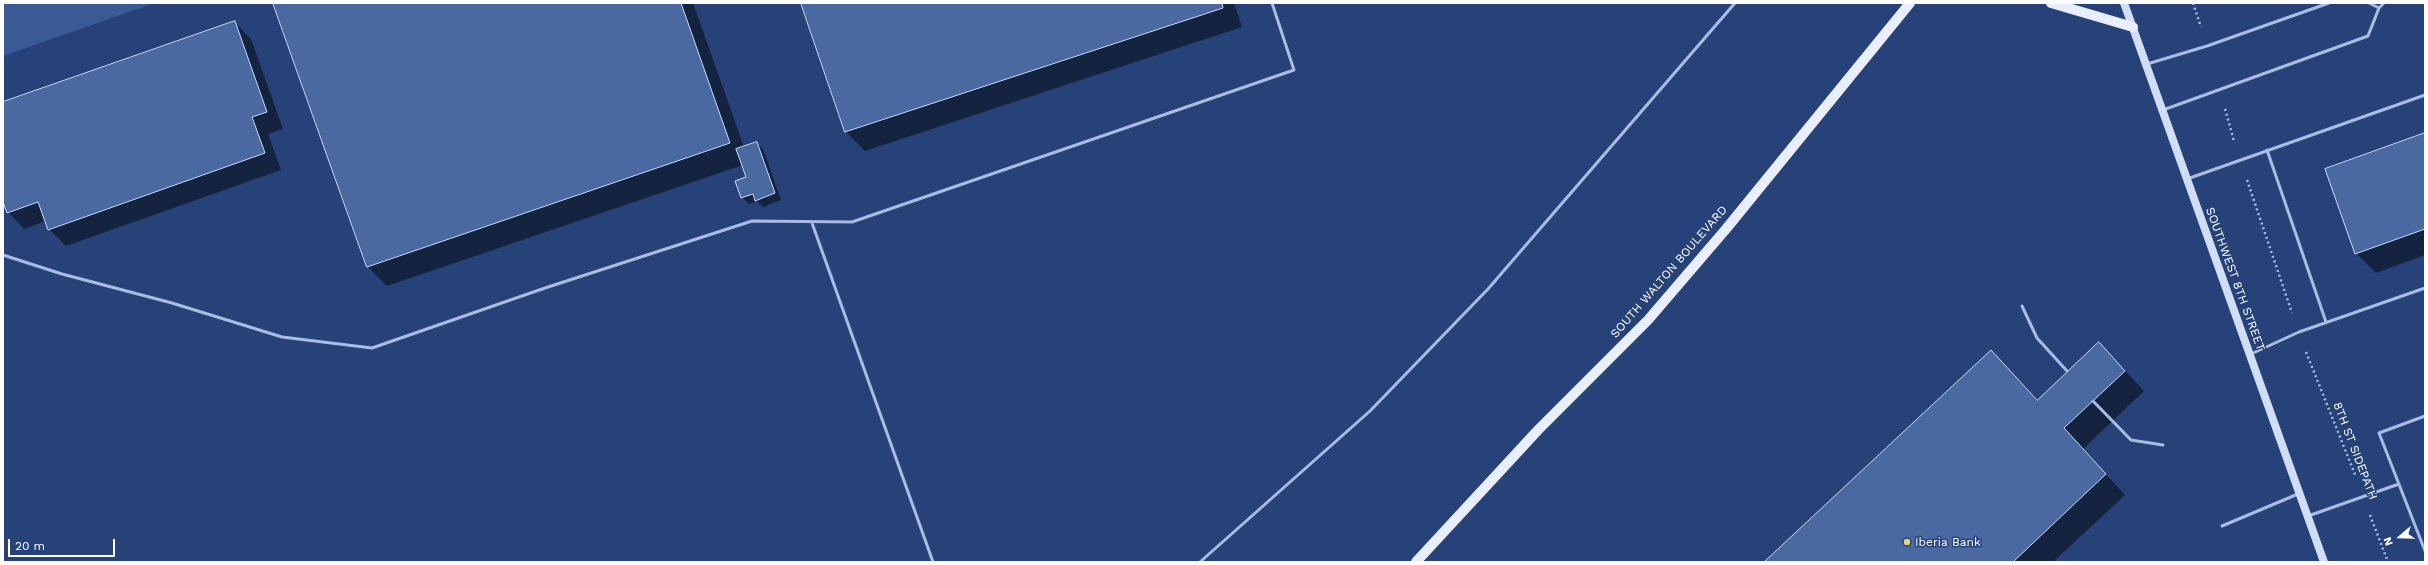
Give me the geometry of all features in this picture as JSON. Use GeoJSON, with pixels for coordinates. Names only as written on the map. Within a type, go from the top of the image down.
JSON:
{"type":"FeatureCollection","features":[{"type":"Feature","properties":{"kind":"main road","name":"SOUTH WALTON BOULEVARD"},"geometry":{"type":"LineString","coordinates":[[1416,562],[1539,428],[1648,320],[1726,229],[1910,3]]}},
{"type":"Feature","properties":{"kind":"main road"},"geometry":{"type":"LineString","coordinates":[[2051,3],[2133,27]]}},
{"type":"Feature","properties":{"kind":"main road","name":"SOUTHWEST 8TH STREET"},"geometry":{"type":"LineString","coordinates":[[2124,3],[2324,562]]}},
{"type":"Feature","properties":{"kind":"lane"},"geometry":{"type":"LineString","coordinates":[[3,255],[62,274],[172,303],[282,338],[372,348],[545,288],[752,221],[812,223],[852,222],[1294,70],[1272,3]]}},
{"type":"Feature","properties":{"kind":"lane"},"geometry":{"type":"LineString","coordinates":[[1200,562],[1370,411],[1488,289],[1735,3]]}},
{"type":"Feature","properties":{"kind":"lane"},"geometry":{"type":"LineString","coordinates":[[2146,65],[2207,46],[2329,3]]}},
{"type":"Feature","properties":{"kind":"lane"},"geometry":{"type":"LineString","coordinates":[[2369,3],[2379,8]]}},
{"type":"Feature","properties":{"kind":"lane"},"geometry":{"type":"LineString","coordinates":[[2162,110],[2368,36],[2379,8],[2384,3]]}},
{"type":"Feature","properties":{"kind":"lane"},"geometry":{"type":"LineString","coordinates":[[2187,179],[2425,95]]}},
{"type":"Feature","properties":{"kind":"lane"},"geometry":{"type":"LineString","coordinates":[[2267,150],[2326,322]]}},
{"type":"Feature","properties":{"kind":"lane"},"geometry":{"type":"LineString","coordinates":[[812,223],[933,562]]}},
{"type":"Feature","properties":{"kind":"lane"},"geometry":{"type":"LineString","coordinates":[[2250,354],[2299,332],[2425,288]]}},
{"type":"Feature","properties":{"kind":"lane"},"geometry":{"type":"LineString","coordinates":[[2022,306],[2037,338],[2068,371]]}},
{"type":"Feature","properties":{"kind":"lane"},"geometry":{"type":"LineString","coordinates":[[2093,401],[2131,440],[2164,445]]}},
{"type":"Feature","properties":{"kind":"lane"},"geometry":{"type":"LineString","coordinates":[[2425,416],[2379,433],[2425,551]]}},
{"type":"Feature","properties":{"kind":"lane"},"geometry":{"type":"LineString","coordinates":[[2308,516],[2399,484]]}},
{"type":"Feature","properties":{"kind":"lane"},"geometry":{"type":"LineString","coordinates":[[2222,526],[2300,494]]}},
{"type":"Feature","properties":{"kind":"path"},"geometry":{"type":"LineString","coordinates":[[2194,3],[2201,27]]}},
{"type":"Feature","properties":{"kind":"path"},"geometry":{"type":"LineString","coordinates":[[2224,107],[2235,144]]}},
{"type":"Feature","properties":{"kind":"path"},"geometry":{"type":"LineString","coordinates":[[2248,181],[2285,297]]}},
{"type":"Feature","properties":{"kind":"path","name":"8TH ST SIDEPATH"},"geometry":{"type":"LineString","coordinates":[[2304,346],[2388,562]]}},
{"type":"Feature","properties":{"kind":"shaded area"},"geometry":{"type":"Polygon","coordinates":[[[3,3],[155,3],[3,56],[3,3]]]}},
{"type":"Feature","properties":{"kind":"building"},"geometry":{"type":"Polygon","coordinates":[[[273,3],[681,3],[730,143],[367,267],[273,3]]]}},
{"type":"Feature","properties":{"kind":"building"},"geometry":{"type":"Polygon","coordinates":[[[801,3],[1222,3],[1223,8],[845,132],[801,3]]]}},
{"type":"Feature","properties":{"kind":"building"},"geometry":{"type":"Polygon","coordinates":[[[235,21],[267,112],[252,117],[265,153],[48,230],[38,202],[7,213],[3,202],[3,102],[235,21]]]}},
{"type":"Feature","properties":{"kind":"building"},"geometry":{"type":"Polygon","coordinates":[[[2425,133],[2425,229],[2355,254],[2325,169],[2425,133]]]}},
{"type":"Feature","properties":{"kind":"building"},"geometry":{"type":"Polygon","coordinates":[[[757,142],[775,193],[755,201],[753,194],[741,198],[735,181],[746,177],[736,149],[757,142]]]}},
{"type":"Feature","properties":{"kind":"building"},"geometry":{"type":"Polygon","coordinates":[[[2099,342],[2125,371],[2064,428],[2106,474],[2013,562],[1764,562],[1991,350],[2037,400],[2099,342]]]}},
{"type":"Feature","properties":{"kind":"place","name":"Iberia Bank"},"geometry":{"type":"Point","coordinates":[1907,542]}}]}
